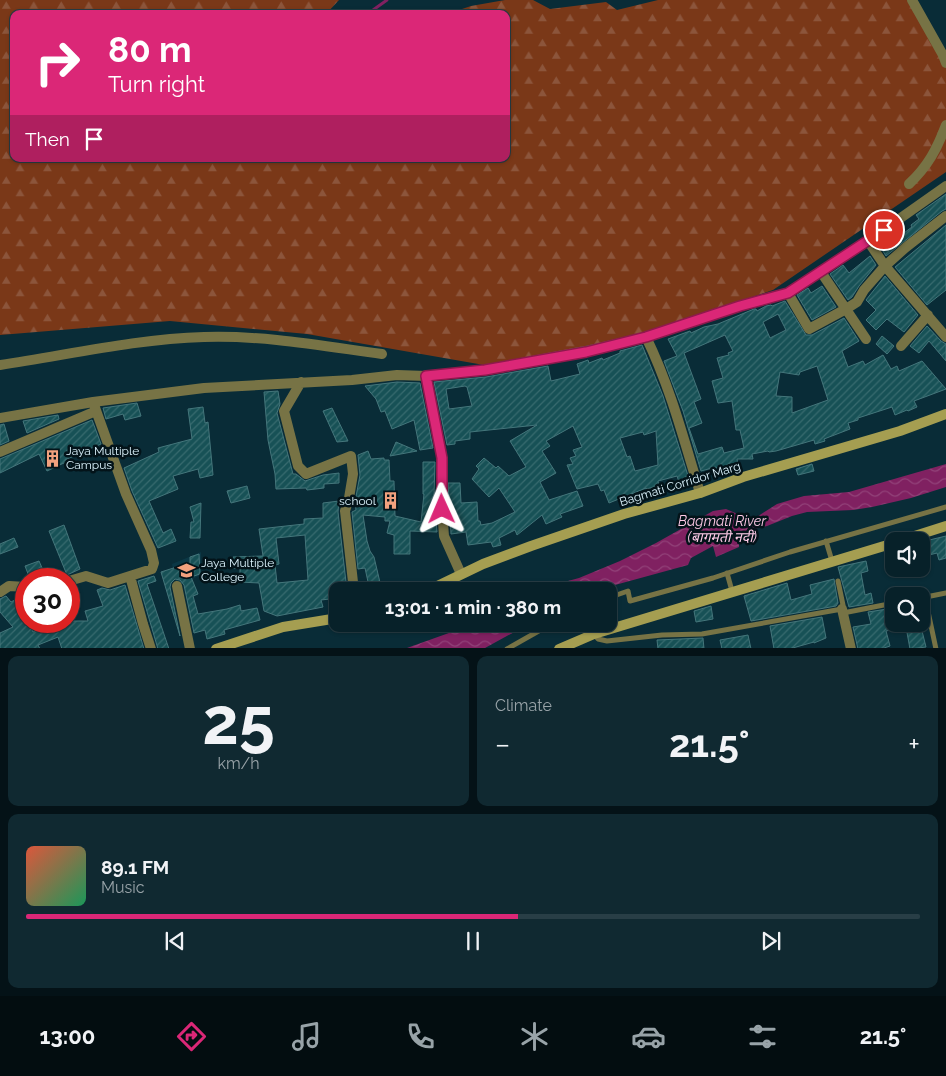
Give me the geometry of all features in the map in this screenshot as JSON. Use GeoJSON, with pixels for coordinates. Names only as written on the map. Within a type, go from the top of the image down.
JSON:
{"type":"FeatureCollection","features":[{"type":"Feature","properties":{"kind":"street"},"geometry":{"type":"LineString","coordinates":[[912,0],[946,63]]}},
{"type":"Feature","properties":{"kind":"street"},"geometry":{"type":"LineString","coordinates":[[909,184],[924,169],[939,145],[946,125]]}},
{"type":"Feature","properties":{"kind":"street"},"geometry":{"type":"LineString","coordinates":[[0,418],[95,407],[204,388],[352,380],[397,375],[426,376],[485,370],[531,363],[646,337],[740,306],[788,293],[868,241],[946,186]]}},
{"type":"Feature","properties":{"kind":"street"},"geometry":{"type":"LineString","coordinates":[[788,293],[809,328],[846,310],[856,302],[885,266],[946,216]]}},
{"type":"Feature","properties":{"kind":"street"},"geometry":{"type":"LineString","coordinates":[[868,241],[885,266],[946,336]]}},
{"type":"Feature","properties":{"kind":"street"},"geometry":{"type":"LineString","coordinates":[[821,272],[866,339]]}},
{"type":"Feature","properties":{"kind":"street"},"geometry":{"type":"LineString","coordinates":[[901,346],[928,315]]}},
{"type":"Feature","properties":{"kind":"street"},"geometry":{"type":"LineString","coordinates":[[0,366],[141,341],[204,337],[258,337],[382,354]]}},
{"type":"Feature","properties":{"kind":"street"},"geometry":{"type":"LineString","coordinates":[[646,337],[678,420],[700,492]]}},
{"type":"Feature","properties":{"kind":"street"},"geometry":{"type":"LineString","coordinates":[[426,376],[442,458],[441,495],[444,536],[461,574]]}},
{"type":"Feature","properties":{"kind":"street"},"geometry":{"type":"LineString","coordinates":[[301,382],[284,411],[298,466],[306,474],[351,456],[353,474],[345,511],[353,582]]}},
{"type":"Feature","properties":{"kind":"street"},"geometry":{"type":"LineString","coordinates":[[0,452],[95,407]]}},
{"type":"Feature","properties":{"kind":"street"},"geometry":{"type":"LineString","coordinates":[[80,578],[86,576],[108,583],[152,569],[154,563],[151,550],[126,494],[95,407]]}},
{"type":"Feature","properties":{"kind":"street","name":"Bagmati Corridor Marg"},"geometry":{"type":"LineString","coordinates":[[445,582],[531,546],[596,524],[743,477],[900,431],[946,414]]}},
{"type":"Feature","properties":{"kind":"street"},"geometry":{"type":"LineString","coordinates":[[927,532],[946,526]]}},
{"type":"Feature","properties":{"kind":"street"},"geometry":{"type":"LineString","coordinates":[[559,648],[594,634],[885,546]]}},
{"type":"Feature","properties":{"kind":"street"},"geometry":{"type":"LineString","coordinates":[[130,576],[151,648]]}},
{"type":"Feature","properties":{"kind":"street"},"geometry":{"type":"LineString","coordinates":[[0,592],[9,586],[15,586]]}},
{"type":"Feature","properties":{"kind":"street"},"geometry":{"type":"LineString","coordinates":[[178,586],[190,648]]}},
{"type":"Feature","properties":{"kind":"street"},"geometry":{"type":"LineString","coordinates":[[843,611],[851,648]]}},
{"type":"Feature","properties":{"kind":"street"},"geometry":{"type":"LineString","coordinates":[[216,648],[283,627],[329,619]]}},
{"type":"Feature","properties":{"kind":"lane"},"geometry":{"type":"LineString","coordinates":[[617,595],[628,592],[630,601],[946,506]]}},
{"type":"Feature","properties":{"kind":"lane"},"geometry":{"type":"LineString","coordinates":[[826,541],[832,561]]}},
{"type":"Feature","properties":{"kind":"lane"},"geometry":{"type":"LineString","coordinates":[[727,573],[732,591]]}},
{"type":"Feature","properties":{"kind":"lane"},"geometry":{"type":"LineString","coordinates":[[838,581],[843,611]]}},
{"type":"Feature","properties":{"kind":"lane"},"geometry":{"type":"LineString","coordinates":[[930,596],[946,593]]}},
{"type":"Feature","properties":{"kind":"lane"},"geometry":{"type":"LineString","coordinates":[[594,634],[598,639],[607,641],[662,635],[702,634],[885,604]]}},
{"type":"Feature","properties":{"kind":"lane"},"geometry":{"type":"LineString","coordinates":[[930,620],[936,648]]}},
{"type":"Feature","properties":{"kind":"lane"},"geometry":{"type":"LineString","coordinates":[[507,648],[537,632]]}},
{"type":"Feature","properties":{"kind":"shaded area","name":"Jaya Multiple College"},"geometry":{"type":"Polygon","coordinates":[[[201,552],[201,575],[177,586],[172,564],[201,552]]]}},
{"type":"Feature","properties":{"kind":"green space"},"geometry":{"type":"Polygon","coordinates":[[[0,0],[339,0],[330,10],[10,10],[10,162],[510,162],[510,10],[459,10],[505,0],[533,0],[550,9],[606,2],[617,10],[658,0],[907,0],[946,51],[946,172],[773,290],[645,334],[484,365],[307,334],[170,321],[0,335],[0,0]]]}},
{"type":"Feature","properties":{"kind":"water","name":"Bagmati River (बागमती नदी)"},"geometry":{"type":"Polygon","coordinates":[[[946,464],[946,487],[911,498],[853,510],[807,512],[792,516],[767,526],[745,531],[739,537],[739,547],[716,557],[713,546],[691,558],[688,565],[617,584],[617,582],[564,582],[620,561],[713,511],[726,509],[740,515],[755,518],[777,504],[804,496],[849,492],[946,464]]]}},
{"type":"Feature","properties":{"kind":"water"},"geometry":{"type":"Polygon","coordinates":[[[452,632],[514,632],[485,648],[407,648],[452,632]]]}},
{"type":"Feature","properties":{"kind":"building"},"geometry":{"type":"Polygon","coordinates":[[[946,194],[946,209],[886,256],[878,243],[889,236],[893,241],[912,227],[911,225],[919,219],[916,215],[946,194]]]}},
{"type":"Feature","properties":{"kind":"building"},"geometry":{"type":"Polygon","coordinates":[[[946,225],[946,290],[927,305],[895,267],[946,225]]]}},
{"type":"Feature","properties":{"kind":"building"},"geometry":{"type":"Polygon","coordinates":[[[870,256],[876,265],[848,300],[830,274],[843,265],[849,273],[870,256]]]}},
{"type":"Feature","properties":{"kind":"building"},"geometry":{"type":"Polygon","coordinates":[[[885,276],[918,315],[904,332],[887,319],[876,330],[866,320],[876,310],[866,300],[885,276]]]}},
{"type":"Feature","properties":{"kind":"building"},"geometry":{"type":"Polygon","coordinates":[[[822,286],[836,307],[812,320],[797,295],[808,288],[811,293],[822,286]]]}},
{"type":"Feature","properties":{"kind":"building"},"geometry":{"type":"Polygon","coordinates":[[[785,301],[806,335],[812,335],[844,318],[859,341],[842,351],[848,367],[863,361],[865,365],[883,355],[891,369],[897,366],[899,371],[922,361],[946,389],[914,401],[917,407],[908,411],[895,415],[892,407],[858,418],[858,420],[848,423],[850,429],[824,439],[825,441],[815,444],[814,440],[776,451],[752,454],[753,459],[737,459],[738,465],[717,471],[716,467],[701,471],[683,411],[664,361],[677,356],[668,339],[718,324],[754,309],[757,311],[766,306],[772,306],[785,301]],[[778,314],[763,322],[770,338],[786,330],[778,314]],[[725,335],[684,353],[701,399],[694,402],[702,423],[689,428],[698,454],[722,447],[724,453],[744,448],[740,430],[736,430],[732,401],[718,403],[712,381],[723,378],[717,358],[729,355],[728,353],[733,351],[725,335]],[[817,366],[800,372],[799,375],[780,372],[776,396],[792,397],[792,413],[828,400],[817,366]]]}},
{"type":"Feature","properties":{"kind":"building"},"geometry":{"type":"Polygon","coordinates":[[[927,326],[946,344],[946,361],[929,341],[919,353],[910,346],[927,326]]]}},
{"type":"Feature","properties":{"kind":"building"},"geometry":{"type":"Polygon","coordinates":[[[882,336],[894,346],[887,354],[876,344],[882,336]]]}},
{"type":"Feature","properties":{"kind":"building"},"geometry":{"type":"Polygon","coordinates":[[[642,345],[663,396],[689,479],[679,482],[677,476],[658,481],[659,486],[646,488],[609,503],[604,490],[601,491],[598,484],[577,489],[567,465],[573,464],[570,458],[576,456],[573,450],[582,447],[573,426],[546,441],[550,446],[542,451],[556,473],[540,482],[549,500],[577,491],[583,506],[560,514],[562,517],[546,524],[542,515],[517,535],[515,530],[499,538],[501,545],[493,547],[491,542],[468,545],[466,532],[451,534],[448,483],[460,483],[461,503],[477,502],[478,521],[480,521],[481,525],[492,523],[515,512],[499,488],[489,497],[472,479],[479,469],[476,466],[484,458],[496,468],[498,466],[509,476],[526,467],[510,441],[537,425],[470,432],[470,439],[455,441],[455,444],[447,445],[434,382],[486,377],[548,366],[551,381],[580,374],[577,364],[588,360],[589,363],[602,358],[603,360],[620,353],[620,351],[642,345]],[[467,387],[446,389],[449,409],[472,406],[467,387]],[[656,431],[644,435],[643,432],[620,438],[627,457],[630,456],[635,471],[658,465],[656,431]]]}},
{"type":"Feature","properties":{"kind":"building"},"geometry":{"type":"Polygon","coordinates":[[[397,382],[420,383],[433,448],[420,450],[414,420],[392,429],[385,411],[381,412],[376,399],[365,386],[397,382]]]}},
{"type":"Feature","properties":{"kind":"building"},"geometry":{"type":"Polygon","coordinates":[[[278,391],[280,404],[277,413],[293,474],[296,474],[305,481],[323,475],[339,473],[339,483],[324,484],[324,488],[307,490],[306,488],[276,489],[268,440],[264,392],[278,391]]]}},
{"type":"Feature","properties":{"kind":"building"},"geometry":{"type":"Polygon","coordinates":[[[137,403],[141,416],[125,420],[123,414],[106,419],[103,408],[137,403]]]}},
{"type":"Feature","properties":{"kind":"building"},"geometry":{"type":"Polygon","coordinates":[[[203,407],[205,423],[208,422],[213,475],[200,478],[198,469],[173,476],[178,489],[149,501],[163,533],[171,529],[176,541],[158,548],[132,491],[124,468],[159,452],[158,448],[192,439],[188,409],[203,407]]]}},
{"type":"Feature","properties":{"kind":"building"},"geometry":{"type":"Polygon","coordinates":[[[332,408],[348,441],[337,442],[323,411],[332,408]]]}},
{"type":"Feature","properties":{"kind":"building"},"geometry":{"type":"Polygon","coordinates":[[[58,415],[59,419],[27,433],[23,421],[58,415]]]}},
{"type":"Feature","properties":{"kind":"building"},"geometry":{"type":"Polygon","coordinates":[[[92,420],[101,444],[65,460],[66,462],[47,471],[39,454],[0,473],[0,459],[92,420]]]}},
{"type":"Feature","properties":{"kind":"building"},"geometry":{"type":"Polygon","coordinates":[[[4,424],[9,441],[0,445],[0,425],[4,424]]]}},
{"type":"Feature","properties":{"kind":"building"},"geometry":{"type":"Polygon","coordinates":[[[396,442],[417,451],[390,456],[396,442]]]}},
{"type":"Feature","properties":{"kind":"building"},"geometry":{"type":"Polygon","coordinates":[[[368,451],[371,459],[384,458],[384,460],[389,460],[390,481],[394,481],[395,516],[421,522],[424,494],[423,462],[435,462],[434,496],[437,532],[410,531],[410,554],[394,554],[394,535],[387,533],[390,521],[385,521],[385,517],[363,515],[367,541],[374,557],[380,582],[368,582],[365,568],[358,569],[352,512],[356,510],[355,502],[360,475],[358,455],[368,451]]]}},
{"type":"Feature","properties":{"kind":"building"},"geometry":{"type":"Polygon","coordinates":[[[812,464],[814,471],[798,475],[796,469],[812,464]]]}},
{"type":"Feature","properties":{"kind":"building"},"geometry":{"type":"Polygon","coordinates":[[[247,486],[250,498],[231,503],[227,491],[247,486]]]}},
{"type":"Feature","properties":{"kind":"building"},"geometry":{"type":"Polygon","coordinates":[[[339,501],[338,512],[346,582],[329,582],[329,599],[321,600],[323,607],[277,616],[264,611],[259,583],[240,582],[240,568],[234,568],[233,557],[263,556],[259,529],[304,524],[304,519],[323,518],[323,503],[339,501]],[[305,535],[276,538],[279,564],[275,565],[277,583],[308,580],[305,535]]]}},
{"type":"Feature","properties":{"kind":"building"},"geometry":{"type":"Polygon","coordinates":[[[201,503],[200,538],[190,538],[191,522],[194,522],[190,507],[201,503]]]}},
{"type":"Feature","properties":{"kind":"building"},"geometry":{"type":"Polygon","coordinates":[[[64,525],[80,568],[64,568],[49,531],[64,525]]]}},
{"type":"Feature","properties":{"kind":"building"},"geometry":{"type":"Polygon","coordinates":[[[946,536],[946,558],[939,560],[937,553],[930,555],[930,540],[946,536]]]}},
{"type":"Feature","properties":{"kind":"building"},"geometry":{"type":"Polygon","coordinates":[[[14,538],[18,547],[0,554],[0,544],[14,538]]]}},
{"type":"Feature","properties":{"kind":"building"},"geometry":{"type":"Polygon","coordinates":[[[199,554],[200,574],[191,577],[198,594],[193,596],[198,614],[240,605],[241,611],[257,608],[260,620],[224,630],[225,634],[207,639],[205,630],[194,633],[184,585],[180,580],[175,579],[170,587],[180,636],[161,572],[186,564],[190,575],[190,557],[199,554]]]}},
{"type":"Feature","properties":{"kind":"building"},"geometry":{"type":"Polygon","coordinates":[[[39,561],[42,568],[26,568],[25,566],[39,561]]]}},
{"type":"Feature","properties":{"kind":"building"},"geometry":{"type":"Polygon","coordinates":[[[866,561],[868,571],[861,573],[865,595],[871,593],[873,603],[849,607],[838,567],[866,561]]]}},
{"type":"Feature","properties":{"kind":"building"},"geometry":{"type":"Polygon","coordinates":[[[154,576],[156,581],[147,584],[169,648],[158,648],[138,581],[154,576]]]}},
{"type":"Feature","properties":{"kind":"building"},"geometry":{"type":"Polygon","coordinates":[[[834,579],[838,603],[836,606],[751,621],[744,596],[787,583],[791,600],[812,594],[810,585],[834,579]]]}},
{"type":"Feature","properties":{"kind":"building"},"geometry":{"type":"Polygon","coordinates":[[[125,585],[144,648],[62,648],[58,637],[38,645],[40,648],[0,648],[0,633],[13,627],[0,612],[0,599],[6,596],[11,602],[15,600],[15,633],[80,633],[80,621],[88,621],[85,611],[103,606],[97,590],[102,588],[110,590],[125,585]]]}},
{"type":"Feature","properties":{"kind":"building"},"geometry":{"type":"Polygon","coordinates":[[[711,606],[713,619],[696,622],[694,611],[711,606]]]}},
{"type":"Feature","properties":{"kind":"building"},"geometry":{"type":"Polygon","coordinates":[[[885,609],[885,632],[890,646],[884,648],[858,648],[853,627],[871,624],[868,612],[885,609]]]}},
{"type":"Feature","properties":{"kind":"building"},"geometry":{"type":"Polygon","coordinates":[[[822,617],[826,638],[793,648],[774,648],[770,626],[822,617]]]}},
{"type":"Feature","properties":{"kind":"building"},"geometry":{"type":"Polygon","coordinates":[[[907,632],[922,632],[926,647],[910,648],[907,632]]]}},
{"type":"Feature","properties":{"kind":"building"},"geometry":{"type":"Polygon","coordinates":[[[748,635],[751,648],[722,648],[720,640],[748,635]]]}},
{"type":"Feature","properties":{"kind":"building"},"geometry":{"type":"Polygon","coordinates":[[[703,638],[704,648],[658,648],[657,640],[703,638]]]}},
{"type":"Feature","properties":{"kind":"waterway"},"geometry":{"type":"LineString","coordinates":[[373,10],[387,0]]}},
{"type":"Feature","properties":{"kind":"place","name":"Jaya Multiple Campus"},"geometry":{"type":"Point","coordinates":[52,458]}},
{"type":"Feature","properties":{"kind":"place","name":"school"},"geometry":{"type":"Point","coordinates":[390,501]}},
{"type":"Feature","properties":{"kind":"place","name":"Jaya Multiple College"},"geometry":{"type":"Point","coordinates":[187,570]}},
{"type":"Feature","properties":{"kind":"route"},"geometry":{"type":"LineString","coordinates":[[442,509],[442,458],[426,376],[485,370],[586,352],[646,337],[740,306],[788,293],[884,230]]}}]}
